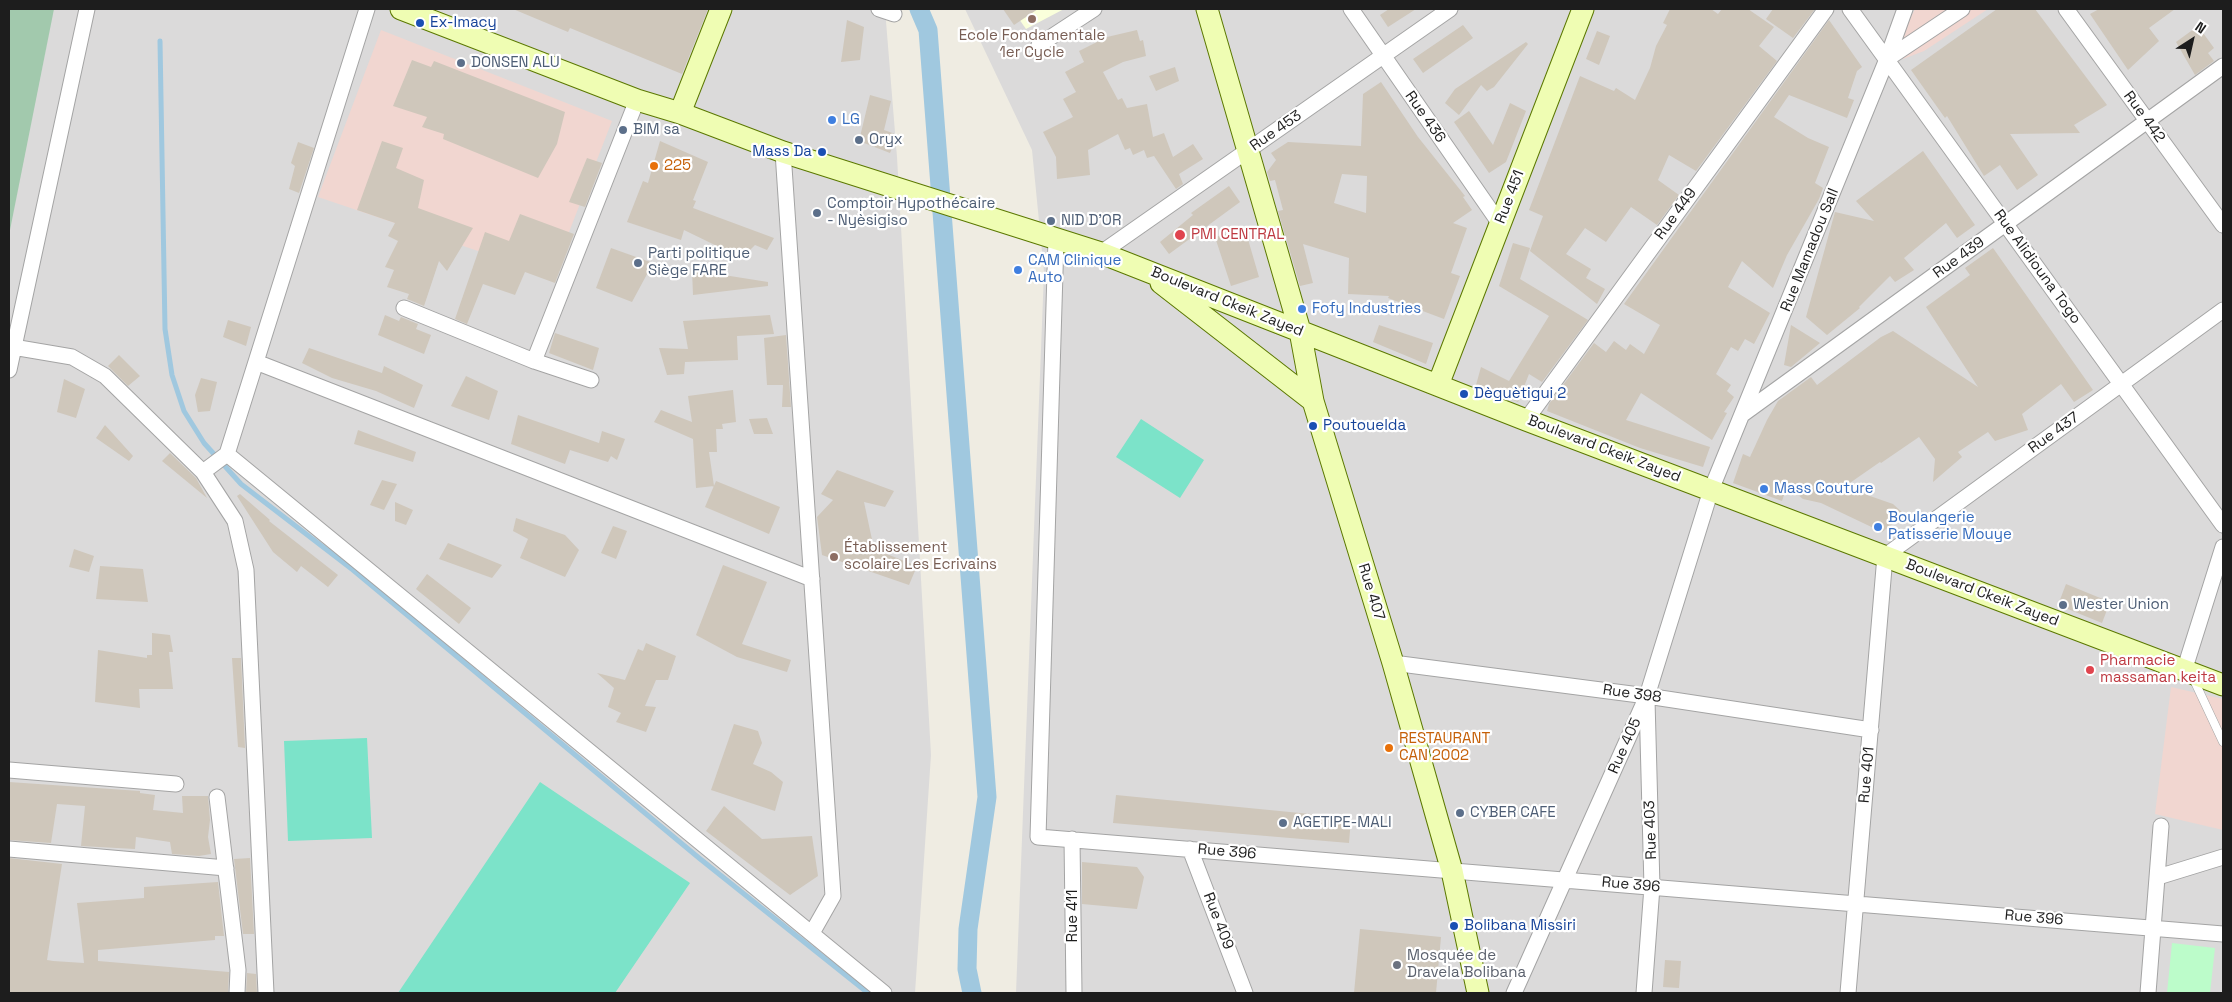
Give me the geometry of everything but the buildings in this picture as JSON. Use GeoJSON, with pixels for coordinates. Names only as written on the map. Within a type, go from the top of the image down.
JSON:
{"type":"FeatureCollection","features":[{"type":"Feature","properties":{"kind":"main road","name":"Boulevard Ckeik Zayed"},"geometry":{"type":"LineString","coordinates":[[401,9],[637,100],[680,113],[783,152],[1101,253],[1142,268],[1526,420],[2223,685]]}},
{"type":"Feature","properties":{"kind":"main road"},"geometry":{"type":"LineString","coordinates":[[680,113],[721,9]]}},
{"type":"Feature","properties":{"kind":"main road","name":"Rue 407"},"geometry":{"type":"LineString","coordinates":[[1207,9],[1300,331],[1313,401],[1393,663],[1452,871],[1478,993]]}},
{"type":"Feature","properties":{"kind":"main road","name":"Rue 451"},"geometry":{"type":"LineString","coordinates":[[1438,385],[1583,9]]}},
{"type":"Feature","properties":{"kind":"main road"},"geometry":{"type":"LineString","coordinates":[[1142,268],[1313,401]]}},
{"type":"Feature","properties":{"kind":"street"},"geometry":{"type":"LineString","coordinates":[[9,370],[87,9]]}},
{"type":"Feature","properties":{"kind":"street"},"geometry":{"type":"LineString","coordinates":[[203,472],[227,454],[367,9]]}},
{"type":"Feature","properties":{"kind":"street"},"geometry":{"type":"LineString","coordinates":[[879,9],[894,14]]}},
{"type":"Feature","properties":{"kind":"street"},"geometry":{"type":"LineString","coordinates":[[1039,45],[1094,9]]}},
{"type":"Feature","properties":{"kind":"street","name":"Rue 436"},"geometry":{"type":"LineString","coordinates":[[1351,9],[1500,224]]}},
{"type":"Feature","properties":{"kind":"street","name":"Rue 453"},"geometry":{"type":"LineString","coordinates":[[1101,253],[1450,9]]}},
{"type":"Feature","properties":{"kind":"street","name":"Rue 449"},"geometry":{"type":"LineString","coordinates":[[1526,420],[1826,9]]}},
{"type":"Feature","properties":{"kind":"street","name":"Rue Alidiouna Togo"},"geometry":{"type":"LineString","coordinates":[[1850,9],[2223,525]]}},
{"type":"Feature","properties":{"kind":"street","name":"Rue Mamadou Sall"},"geometry":{"type":"LineString","coordinates":[[1711,490],[1887,59],[1905,9]]}},
{"type":"Feature","properties":{"kind":"street"},"geometry":{"type":"LineString","coordinates":[[1887,59],[1962,9]]}},
{"type":"Feature","properties":{"kind":"street","name":"Rue 442"},"geometry":{"type":"LineString","coordinates":[[2066,9],[2223,225]]}},
{"type":"Feature","properties":{"kind":"street","name":"Rue 439"},"geometry":{"type":"LineString","coordinates":[[1743,414],[2223,66]]}},
{"type":"Feature","properties":{"kind":"street"},"geometry":{"type":"LineString","coordinates":[[534,361],[637,100]]}},
{"type":"Feature","properties":{"kind":"street"},"geometry":{"type":"LineString","coordinates":[[783,152],[834,896],[812,933]]}},
{"type":"Feature","properties":{"kind":"street","name":"Rue 396"},"geometry":{"type":"LineString","coordinates":[[1056,239],[1038,837],[2223,934]]}},
{"type":"Feature","properties":{"kind":"street"},"geometry":{"type":"LineString","coordinates":[[404,308],[534,361],[591,380]]}},
{"type":"Feature","properties":{"kind":"street","name":"Rue 437"},"geometry":{"type":"LineString","coordinates":[[1885,556],[2223,310]]}},
{"type":"Feature","properties":{"kind":"street"},"geometry":{"type":"LineString","coordinates":[[14,347],[72,357],[106,376],[203,472],[235,521],[246,570],[266,993]]}},
{"type":"Feature","properties":{"kind":"street"},"geometry":{"type":"LineString","coordinates":[[256,362],[812,579]]}},
{"type":"Feature","properties":{"kind":"street"},"geometry":{"type":"LineString","coordinates":[[227,454],[884,993]]}},
{"type":"Feature","properties":{"kind":"street","name":"Rue 405"},"geometry":{"type":"LineString","coordinates":[[1514,993],[1647,696],[1711,490]]}},
{"type":"Feature","properties":{"kind":"street"},"geometry":{"type":"LineString","coordinates":[[2188,672],[2223,547]]}},
{"type":"Feature","properties":{"kind":"street","name":"Rue 401"},"geometry":{"type":"LineString","coordinates":[[1848,993],[1885,556]]}},
{"type":"Feature","properties":{"kind":"street","name":"Rue 398"},"geometry":{"type":"LineString","coordinates":[[1393,663],[1647,696],[1871,730]]}},
{"type":"Feature","properties":{"kind":"street","name":"Rue 403"},"geometry":{"type":"LineString","coordinates":[[1644,993],[1652,887],[1647,696]]}},
{"type":"Feature","properties":{"kind":"street"},"geometry":{"type":"LineString","coordinates":[[9,770],[176,784]]}},
{"type":"Feature","properties":{"kind":"street"},"geometry":{"type":"LineString","coordinates":[[217,797],[238,970],[237,993]]}},
{"type":"Feature","properties":{"kind":"street"},"geometry":{"type":"LineString","coordinates":[[2148,993],[2161,826]]}},
{"type":"Feature","properties":{"kind":"street","name":"Rue 411"},"geometry":{"type":"LineString","coordinates":[[1072,839],[1074,993]]}},
{"type":"Feature","properties":{"kind":"street"},"geometry":{"type":"LineString","coordinates":[[9,849],[226,868]]}},
{"type":"Feature","properties":{"kind":"street","name":"Rue 409"},"geometry":{"type":"LineString","coordinates":[[1190,849],[1245,993]]}},
{"type":"Feature","properties":{"kind":"street"},"geometry":{"type":"LineString","coordinates":[[2158,877],[2223,857]]}},
{"type":"Feature","properties":{"kind":"lane"},"geometry":{"type":"LineString","coordinates":[[2188,672],[2223,742]]}},
{"type":"Feature","properties":{"kind":"shaded area"},"geometry":{"type":"Polygon","coordinates":[[[9,9],[885,9],[897,157],[931,755],[915,993],[9,993],[9,9]]]}},
{"type":"Feature","properties":{"kind":"shaded area"},"geometry":{"type":"Polygon","coordinates":[[[9,9],[54,9],[9,235],[9,9]]]}},
{"type":"Feature","properties":{"kind":"shaded area"},"geometry":{"type":"Polygon","coordinates":[[[965,9],[2223,9],[2223,993],[1016,993],[1044,272],[1032,150],[965,9]]]}},
{"type":"Feature","properties":{"kind":"shaded area","name":"Ecole Fondamentale 1er Cycle"},"geometry":{"type":"Polygon","coordinates":[[[1012,9],[1064,9],[1026,29],[1012,9]]]}},
{"type":"Feature","properties":{"kind":"shaded area"},"geometry":{"type":"Polygon","coordinates":[[[1915,9],[1988,9],[1924,51],[1903,59],[1896,46],[1915,9]]]}},
{"type":"Feature","properties":{"kind":"shaded area"},"geometry":{"type":"Polygon","coordinates":[[[381,30],[612,121],[552,276],[318,197],[381,30]]]}},
{"type":"Feature","properties":{"kind":"shaded area"},"geometry":{"type":"Polygon","coordinates":[[[2171,687],[2223,699],[2223,830],[2155,814],[2171,687]]]}},
{"type":"Feature","properties":{"kind":"green space"},"geometry":{"type":"Polygon","coordinates":[[[1141,419],[1204,460],[1180,498],[1116,457],[1141,419]]]}},
{"type":"Feature","properties":{"kind":"green space"},"geometry":{"type":"Polygon","coordinates":[[[367,738],[372,838],[288,841],[284,741],[367,738]]]}},
{"type":"Feature","properties":{"kind":"green space"},"geometry":{"type":"Polygon","coordinates":[[[540,782],[690,883],[615,993],[398,993],[540,782]]]}},
{"type":"Feature","properties":{"kind":"green space"},"geometry":{"type":"Polygon","coordinates":[[[2172,943],[2215,948],[2210,993],[2167,993],[2172,943]]]}},
{"type":"Feature","properties":{"kind":"waterway"},"geometry":{"type":"LineString","coordinates":[[919,9],[928,30],[987,797],[968,929],[967,969],[972,993]]}},
{"type":"Feature","properties":{"kind":"waterway"},"geometry":{"type":"LineString","coordinates":[[160,41],[165,329],[172,375],[184,411],[204,443],[241,484],[353,570],[699,858],[868,993]]}},
{"type":"Feature","properties":{"kind":"place","name":"Ecole Fondamentale 1er Cycle"},"geometry":{"type":"Point","coordinates":[1032,19]}},
{"type":"Feature","properties":{"kind":"place","name":"Ex-Imacy"},"geometry":{"type":"Point","coordinates":[420,23]}},
{"type":"Feature","properties":{"kind":"place","name":"DONSEN ALU"},"geometry":{"type":"Point","coordinates":[461,63]}},
{"type":"Feature","properties":{"kind":"place","name":"LG"},"geometry":{"type":"Point","coordinates":[832,120]}},
{"type":"Feature","properties":{"kind":"place","name":"BIM sa"},"geometry":{"type":"Point","coordinates":[623,130]}},
{"type":"Feature","properties":{"kind":"place","name":"Oryx"},"geometry":{"type":"Point","coordinates":[859,140]}},
{"type":"Feature","properties":{"kind":"place","name":"Mass Da"},"geometry":{"type":"Point","coordinates":[822,152]}},
{"type":"Feature","properties":{"kind":"place","name":"225"},"geometry":{"type":"Point","coordinates":[654,166]}},
{"type":"Feature","properties":{"kind":"place","name":"Comptoir Hypothécaire - Nyèsigiso"},"geometry":{"type":"Point","coordinates":[817,213]}},
{"type":"Feature","properties":{"kind":"place","name":"NID D'OR"},"geometry":{"type":"Point","coordinates":[1051,221]}},
{"type":"Feature","properties":{"kind":"place","name":"PMI CENTRAL"},"geometry":{"type":"Point","coordinates":[1180,235]}},
{"type":"Feature","properties":{"kind":"place","name":"Parti politique Siège FARE"},"geometry":{"type":"Point","coordinates":[638,263]}},
{"type":"Feature","properties":{"kind":"place","name":"CAM Clinique Auto"},"geometry":{"type":"Point","coordinates":[1018,270]}},
{"type":"Feature","properties":{"kind":"place","name":"Fofy Industries"},"geometry":{"type":"Point","coordinates":[1302,309]}},
{"type":"Feature","properties":{"kind":"place","name":"Dèguètigui 2"},"geometry":{"type":"Point","coordinates":[1464,394]}},
{"type":"Feature","properties":{"kind":"place","name":"Poutouelda"},"geometry":{"type":"Point","coordinates":[1313,426]}},
{"type":"Feature","properties":{"kind":"place","name":"Mass Couture"},"geometry":{"type":"Point","coordinates":[1764,489]}},
{"type":"Feature","properties":{"kind":"place","name":"Boulangerie Patisserie Mouye"},"geometry":{"type":"Point","coordinates":[1878,527]}},
{"type":"Feature","properties":{"kind":"place","name":"Établissement scolaire Les Ecrivains"},"geometry":{"type":"Point","coordinates":[834,557]}},
{"type":"Feature","properties":{"kind":"place","name":"Wester Union"},"geometry":{"type":"Point","coordinates":[2063,605]}},
{"type":"Feature","properties":{"kind":"place","name":"Pharmacie massaman keita"},"geometry":{"type":"Point","coordinates":[2090,670]}},
{"type":"Feature","properties":{"kind":"place","name":"RESTAURANT CAN 2002"},"geometry":{"type":"Point","coordinates":[1389,748]}},
{"type":"Feature","properties":{"kind":"place","name":"CYBER CAFE"},"geometry":{"type":"Point","coordinates":[1460,813]}},
{"type":"Feature","properties":{"kind":"place","name":"AGETIPE-MALI"},"geometry":{"type":"Point","coordinates":[1283,823]}},
{"type":"Feature","properties":{"kind":"place","name":"Bolibana Missiri"},"geometry":{"type":"Point","coordinates":[1454,926]}},
{"type":"Feature","properties":{"kind":"place","name":"Mosquée de Dravela Bolibana"},"geometry":{"type":"Point","coordinates":[1397,965]}}]}
